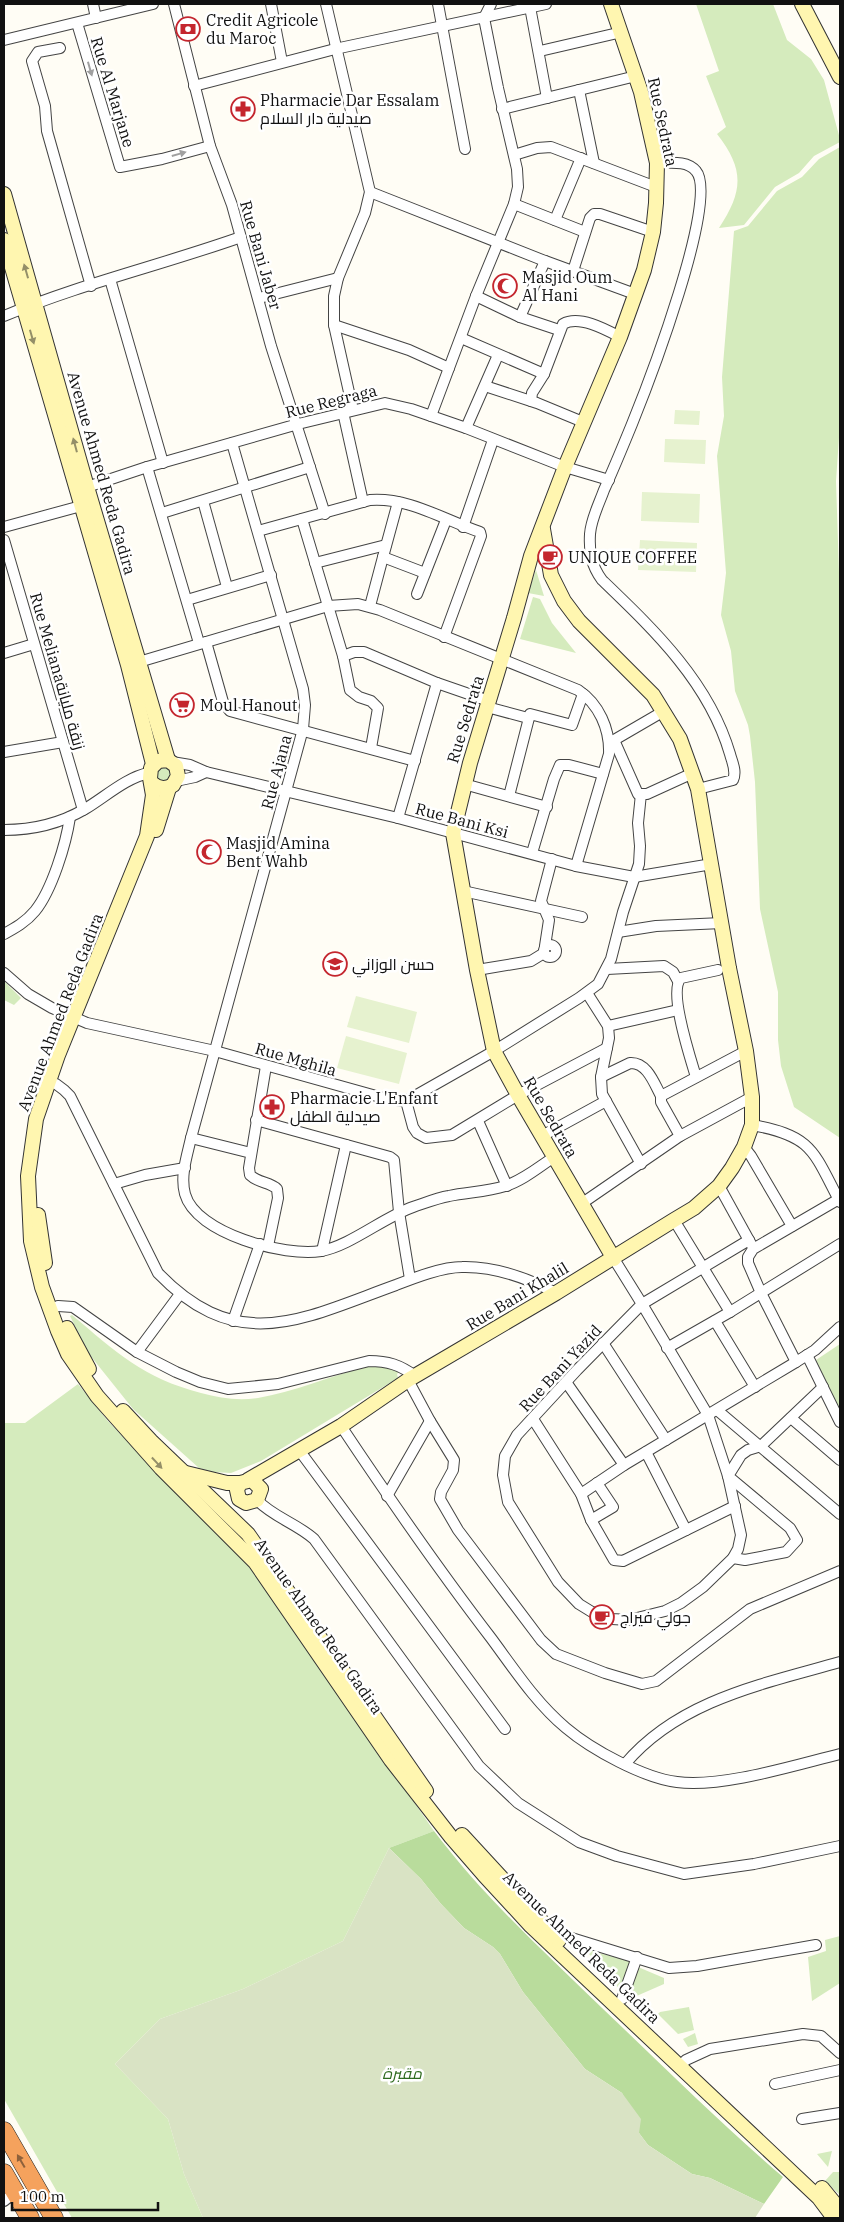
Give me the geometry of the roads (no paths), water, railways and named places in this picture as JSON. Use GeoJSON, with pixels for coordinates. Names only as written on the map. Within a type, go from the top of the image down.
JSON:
{"type":"FeatureCollection","features":[{"type":"Feature","properties":{"kind":"highway"},"geometry":{"type":"LineString","coordinates":[[4,2131],[54,2218]]}},
{"type":"Feature","properties":{"kind":"highway"},"geometry":{"type":"LineString","coordinates":[[4,2173],[9,2197],[30,2218]]}},
{"type":"Feature","properties":{"kind":"main road","name":"Rue Sedrata"},"geometry":{"type":"LineString","coordinates":[[611,4],[636,76],[657,163],[653,232],[620,337],[583,422],[531,556],[464,784],[453,832],[477,970],[494,1051],[614,1258]]}},
{"type":"Feature","properties":{"kind":"main road"},"geometry":{"type":"LineString","coordinates":[[802,4],[840,77]]}},
{"type":"Feature","properties":{"kind":"main road","name":"Avenue Ahmed Reda Gadira"},"geometry":{"type":"LineString","coordinates":[[4,194],[29,305],[81,506],[133,664],[170,761]]}},
{"type":"Feature","properties":{"kind":"main road","name":"Avenue Ahmed Reda Gadira"},"geometry":{"type":"LineString","coordinates":[[4,240],[29,305],[86,487],[133,664],[148,774],[153,795],[147,836],[77,1019],[46,1111],[39,1147],[37,1200],[43,1252],[58,1306],[74,1344],[95,1377],[119,1406],[184,1473],[220,1516],[255,1562],[391,1760],[451,1837],[531,1926],[820,2186],[840,2210]]}},
{"type":"Feature","properties":{"kind":"main road","name":"Rue Bani Khalil"},"geometry":{"type":"LineString","coordinates":[[220,1516],[227,1494],[242,1483],[341,1426],[411,1378],[556,1293],[694,1208],[719,1186],[732,1168],[744,1147],[752,1124],[752,1097],[746,1051],[698,789],[693,773],[680,739],[664,711],[642,683],[579,622],[564,601],[551,575],[542,526]]}},
{"type":"Feature","properties":{"kind":"main road"},"geometry":{"type":"LineString","coordinates":[[162,760],[170,761],[178,770],[173,784],[159,788],[148,774],[162,760]]}},
{"type":"Feature","properties":{"kind":"main road","name":"Avenue Ahmed Reda Gadira"},"geometry":{"type":"LineString","coordinates":[[173,784],[144,866],[43,1095],[32,1138],[28,1198],[31,1241],[36,1267],[48,1307],[68,1354],[97,1396],[161,1468],[220,1516],[248,1534],[424,1787],[471,1846],[551,1932],[622,1998],[683,2063],[819,2198],[834,2218]]}},
{"type":"Feature","properties":{"kind":"main road"},"geometry":{"type":"LineString","coordinates":[[248,1534],[245,1518],[269,1467]]}},
{"type":"Feature","properties":{"kind":"main road"},"geometry":{"type":"LineString","coordinates":[[184,1473],[206,1480],[242,1483],[256,1482],[253,1500]]}},
{"type":"Feature","properties":{"kind":"main road"},"geometry":{"type":"LineString","coordinates":[[242,1483],[237,1490],[239,1498],[253,1500]]}},
{"type":"Feature","properties":{"kind":"main road"},"geometry":{"type":"LineString","coordinates":[[220,1516],[253,1500]]}},
{"type":"Feature","properties":{"kind":"street"},"geometry":{"type":"LineString","coordinates":[[93,4],[96,18]]}},
{"type":"Feature","properties":{"kind":"street"},"geometry":{"type":"LineString","coordinates":[[4,40],[148,4]]}},
{"type":"Feature","properties":{"kind":"street","name":"Rue Bani Jaber"},"geometry":{"type":"LineString","coordinates":[[174,4],[210,146],[232,205],[287,397],[298,424],[325,514]]}},
{"type":"Feature","properties":{"kind":"street"},"geometry":{"type":"LineString","coordinates":[[271,4],[282,62]]}},
{"type":"Feature","properties":{"kind":"street"},"geometry":{"type":"LineString","coordinates":[[326,4],[370,192],[365,213],[338,278],[334,296],[334,325],[362,502]]}},
{"type":"Feature","properties":{"kind":"street"},"geometry":{"type":"LineString","coordinates":[[438,4],[464,149]]}},
{"type":"Feature","properties":{"kind":"street"},"geometry":{"type":"LineString","coordinates":[[431,416],[497,242],[514,204],[519,180],[502,109],[484,18],[491,4]]}},
{"type":"Feature","properties":{"kind":"street"},"geometry":{"type":"LineString","coordinates":[[194,86],[335,49],[546,4]]}},
{"type":"Feature","properties":{"kind":"street"},"geometry":{"type":"LineString","coordinates":[[530,8],[548,98]]}},
{"type":"Feature","properties":{"kind":"street","name":"Rue Al Marjane"},"geometry":{"type":"LineString","coordinates":[[77,23],[120,167],[162,159],[210,146]]}},
{"type":"Feature","properties":{"kind":"street"},"geometry":{"type":"LineString","coordinates":[[540,51],[622,32]]}},
{"type":"Feature","properties":{"kind":"street"},"geometry":{"type":"LineString","coordinates":[[60,48],[38,52],[32,61],[45,106],[48,131],[90,286]]}},
{"type":"Feature","properties":{"kind":"street"},"geometry":{"type":"LineString","coordinates":[[502,109],[636,76]]}},
{"type":"Feature","properties":{"kind":"street"},"geometry":{"type":"LineString","coordinates":[[579,90],[594,163]]}},
{"type":"Feature","properties":{"kind":"street"},"geometry":{"type":"LineString","coordinates":[[514,155],[537,148],[551,147],[656,187]]}},
{"type":"Feature","properties":{"kind":"street"},"geometry":{"type":"LineString","coordinates":[[555,220],[581,158]]}},
{"type":"Feature","properties":{"kind":"street"},"geometry":{"type":"LineString","coordinates":[[657,163],[684,164],[692,166],[698,172],[702,181],[699,217],[672,315],[633,422],[596,511],[590,533],[593,568],[602,580],[651,627],[681,662],[713,715],[727,744],[735,771],[733,780],[698,789]]}},
{"type":"Feature","properties":{"kind":"street"},"geometry":{"type":"LineString","coordinates":[[370,192],[545,261],[635,294]]}},
{"type":"Feature","properties":{"kind":"street"},"geometry":{"type":"LineString","coordinates":[[514,204],[585,232]]}},
{"type":"Feature","properties":{"kind":"street"},"geometry":{"type":"LineString","coordinates":[[572,270],[590,218],[597,213],[653,232]]}},
{"type":"Feature","properties":{"kind":"street"},"geometry":{"type":"LineString","coordinates":[[4,316],[29,305],[241,237]]}},
{"type":"Feature","properties":{"kind":"street"},"geometry":{"type":"LineString","coordinates":[[520,317],[545,261]]}},
{"type":"Feature","properties":{"kind":"street"},"geometry":{"type":"LineString","coordinates":[[259,298],[338,278]]}},
{"type":"Feature","properties":{"kind":"street"},"geometry":{"type":"LineString","coordinates":[[110,280],[162,463]]}},
{"type":"Feature","properties":{"kind":"street"},"geometry":{"type":"LineString","coordinates":[[476,296],[520,317],[559,330]]}},
{"type":"Feature","properties":{"kind":"street"},"geometry":{"type":"LineString","coordinates":[[531,401],[532,393],[544,374],[559,330],[563,324],[574,320],[620,337]]}},
{"type":"Feature","properties":{"kind":"street"},"geometry":{"type":"LineString","coordinates":[[334,325],[409,350],[449,368]]}},
{"type":"Feature","properties":{"kind":"street"},"geometry":{"type":"LineString","coordinates":[[461,338],[544,374]]}},
{"type":"Feature","properties":{"kind":"street"},"geometry":{"type":"LineString","coordinates":[[466,428],[498,355]]}},
{"type":"Feature","properties":{"kind":"street"},"geometry":{"type":"LineString","coordinates":[[485,386],[531,401],[583,422]]}},
{"type":"Feature","properties":{"kind":"street","name":"Rue Regraga"},"geometry":{"type":"LineString","coordinates":[[86,487],[148,467],[298,424],[385,403],[411,408],[565,467],[609,480]]}},
{"type":"Feature","properties":{"kind":"street"},"geometry":{"type":"LineString","coordinates":[[463,527],[493,440]]}},
{"type":"Feature","properties":{"kind":"street","name":"Rue Ajana"},"geometry":{"type":"LineString","coordinates":[[232,443],[284,619],[303,689],[305,705],[303,729],[214,1051],[184,1168],[185,1194],[194,1211],[222,1232],[295,1252],[322,1251]]}},
{"type":"Feature","properties":{"kind":"street"},"geometry":{"type":"LineString","coordinates":[[148,467],[187,600],[226,708],[245,716],[303,729],[415,761]]}},
{"type":"Feature","properties":{"kind":"street"},"geometry":{"type":"LineString","coordinates":[[162,513],[310,467]]}},
{"type":"Feature","properties":{"kind":"street"},"geometry":{"type":"LineString","coordinates":[[258,531],[325,514],[362,502],[387,499],[480,532],[481,536],[444,636]]}},
{"type":"Feature","properties":{"kind":"street"},"geometry":{"type":"LineString","coordinates":[[203,501],[227,587]]}},
{"type":"Feature","properties":{"kind":"street"},"geometry":{"type":"LineString","coordinates":[[370,606],[398,502]]}},
{"type":"Feature","properties":{"kind":"street"},"geometry":{"type":"LineString","coordinates":[[4,526],[81,506]]}},
{"type":"Feature","properties":{"kind":"street"},"geometry":{"type":"LineString","coordinates":[[302,519],[343,656],[350,690],[359,697],[371,701],[378,708],[371,748]]}},
{"type":"Feature","properties":{"kind":"street"},"geometry":{"type":"LineString","coordinates":[[417,594],[446,520]]}},
{"type":"Feature","properties":{"kind":"street","name":"Rue Melianaزنقة مليانة"},"geometry":{"type":"LineString","coordinates":[[4,540],[83,810]]}},
{"type":"Feature","properties":{"kind":"street"},"geometry":{"type":"LineString","coordinates":[[315,563],[386,544]]}},
{"type":"Feature","properties":{"kind":"street"},"geometry":{"type":"LineString","coordinates":[[383,557],[425,573]]}},
{"type":"Feature","properties":{"kind":"street"},"geometry":{"type":"LineString","coordinates":[[187,600],[271,574]]}},
{"type":"Feature","properties":{"kind":"street"},"geometry":{"type":"LineString","coordinates":[[133,664],[328,606],[346,603],[370,606],[583,694],[596,707],[636,790],[641,794],[647,794],[693,773]]}},
{"type":"Feature","properties":{"kind":"street"},"geometry":{"type":"LineString","coordinates":[[4,653],[34,644]]}},
{"type":"Feature","properties":{"kind":"street"},"geometry":{"type":"LineString","coordinates":[[343,656],[354,652],[364,652],[488,704],[528,718]]}},
{"type":"Feature","properties":{"kind":"street"},"geometry":{"type":"LineString","coordinates":[[398,818],[437,683]]}},
{"type":"Feature","properties":{"kind":"street"},"geometry":{"type":"LineString","coordinates":[[509,796],[528,718],[532,714],[572,724],[583,694]]}},
{"type":"Feature","properties":{"kind":"street"},"geometry":{"type":"LineString","coordinates":[[576,866],[612,741],[664,711]]}},
{"type":"Feature","properties":{"kind":"street"},"geometry":{"type":"LineString","coordinates":[[4,752],[63,742]]}},
{"type":"Feature","properties":{"kind":"street","name":"Rue Bani Ksi"},"geometry":{"type":"LineString","coordinates":[[170,761],[190,765],[206,772],[453,832],[576,866],[634,877],[712,864]]}},
{"type":"Feature","properties":{"kind":"street"},"geometry":{"type":"LineString","coordinates":[[532,853],[560,764],[569,764],[603,774]]}},
{"type":"Feature","properties":{"kind":"street"},"geometry":{"type":"LineString","coordinates":[[173,784],[206,772]]}},
{"type":"Feature","properties":{"kind":"street"},"geometry":{"type":"LineString","coordinates":[[4,830],[39,826],[70,817],[148,774]]}},
{"type":"Feature","properties":{"kind":"street"},"geometry":{"type":"LineString","coordinates":[[464,784],[547,807]]}},
{"type":"Feature","properties":{"kind":"street"},"geometry":{"type":"LineString","coordinates":[[607,1048],[518,1095],[452,1136],[426,1138],[417,1133],[413,1127],[406,1101],[494,1051],[587,993],[598,984],[607,969],[640,856],[638,823],[641,794]]}},
{"type":"Feature","properties":{"kind":"street"},"geometry":{"type":"LineString","coordinates":[[4,934],[28,918],[40,903],[62,853],[70,817]]}},
{"type":"Feature","properties":{"kind":"street"},"geometry":{"type":"LineString","coordinates":[[477,970],[531,961],[545,950],[549,920],[544,909],[542,897],[552,859]]}},
{"type":"Feature","properties":{"kind":"street"},"geometry":{"type":"LineString","coordinates":[[463,891],[582,917]]}},
{"type":"Feature","properties":{"kind":"street"},"geometry":{"type":"LineString","coordinates":[[618,932],[656,926],[722,923]]}},
{"type":"Feature","properties":{"kind":"street"},"geometry":{"type":"LineString","coordinates":[[607,969],[664,966],[673,972],[678,981],[678,1010],[696,1077]]}},
{"type":"Feature","properties":{"kind":"street"},"geometry":{"type":"LineString","coordinates":[[678,981],[681,978],[718,970]]}},
{"type":"Feature","properties":{"kind":"street","name":"Rue Mghila"},"geometry":{"type":"LineString","coordinates":[[4,973],[28,994],[77,1019],[214,1051],[387,1099],[406,1101]]}},
{"type":"Feature","properties":{"kind":"street"},"geometry":{"type":"LineString","coordinates":[[587,993],[608,1026],[609,1038],[600,1090],[641,1164]]}},
{"type":"Feature","properties":{"kind":"street"},"geometry":{"type":"LineString","coordinates":[[608,1026],[678,1010]]}},
{"type":"Feature","properties":{"kind":"street"},"geometry":{"type":"LineString","coordinates":[[662,1096],[746,1051]]}},
{"type":"Feature","properties":{"kind":"street"},"geometry":{"type":"LineString","coordinates":[[601,1077],[630,1063],[640,1064],[646,1070],[662,1096],[661,1102],[680,1136]]}},
{"type":"Feature","properties":{"kind":"street"},"geometry":{"type":"LineString","coordinates":[[233,1321],[264,1245],[278,1198],[278,1189],[255,1180],[250,1175],[256,1120],[266,1066]]}},
{"type":"Feature","properties":{"kind":"street"},"geometry":{"type":"LineString","coordinates":[[56,1084],[70,1096],[158,1274],[180,1294],[219,1316],[233,1321],[258,1324],[304,1319],[410,1279],[460,1266],[478,1267],[532,1281],[556,1293]]}},
{"type":"Feature","properties":{"kind":"street"},"geometry":{"type":"LineString","coordinates":[[581,1204],[680,1136],[752,1097]]}},
{"type":"Feature","properties":{"kind":"street"},"geometry":{"type":"LineString","coordinates":[[542,1136],[606,1101]]}},
{"type":"Feature","properties":{"kind":"street"},"geometry":{"type":"LineString","coordinates":[[256,1120],[390,1157],[394,1160],[399,1212],[410,1279]]}},
{"type":"Feature","properties":{"kind":"street"},"geometry":{"type":"LineString","coordinates":[[478,1121],[508,1186]]}},
{"type":"Feature","properties":{"kind":"street"},"geometry":{"type":"LineString","coordinates":[[752,1124],[778,1130],[805,1144],[814,1154],[839,1200]]}},
{"type":"Feature","properties":{"kind":"street"},"geometry":{"type":"LineString","coordinates":[[192,1138],[252,1153]]}},
{"type":"Feature","properties":{"kind":"street"},"geometry":{"type":"LineString","coordinates":[[322,1251],[346,1145]]}},
{"type":"Feature","properties":{"kind":"street"},"geometry":{"type":"LineString","coordinates":[[744,1147],[792,1226]]}},
{"type":"Feature","properties":{"kind":"street"},"geometry":{"type":"LineString","coordinates":[[322,1251],[370,1229],[399,1212],[447,1196],[508,1186],[554,1157]]}},
{"type":"Feature","properties":{"kind":"street"},"geometry":{"type":"LineString","coordinates":[[114,1184],[145,1175],[184,1168]]}},
{"type":"Feature","properties":{"kind":"street"},"geometry":{"type":"LineString","coordinates":[[719,1186],[751,1245],[747,1260],[761,1294],[796,1362]]}},
{"type":"Feature","properties":{"kind":"street","name":"Rue Bani Yazid"},"geometry":{"type":"LineString","coordinates":[[733,1558],[703,1587],[681,1603],[665,1611],[628,1620],[601,1616],[579,1604],[567,1593],[526,1533],[508,1502],[503,1486],[505,1456],[517,1435],[642,1304],[702,1269],[792,1226],[839,1200]]}},
{"type":"Feature","properties":{"kind":"street"},"geometry":{"type":"LineString","coordinates":[[674,1220],[702,1269],[730,1312]]}},
{"type":"Feature","properties":{"kind":"street"},"geometry":{"type":"LineString","coordinates":[[667,1348],[761,1294],[840,1244]]}},
{"type":"Feature","properties":{"kind":"street","name":"Rue Sedrata"},"geometry":{"type":"LineString","coordinates":[[614,1258],[667,1348],[713,1413]]}},
{"type":"Feature","properties":{"kind":"street"},"geometry":{"type":"LineString","coordinates":[[137,1352],[180,1294]]}},
{"type":"Feature","properties":{"kind":"street"},"geometry":{"type":"LineString","coordinates":[[58,1306],[73,1307],[137,1352],[176,1372],[200,1382],[228,1388],[278,1384],[369,1361],[384,1361],[401,1366],[411,1378],[430,1421],[454,1460],[453,1470],[439,1496],[458,1530],[548,1648],[556,1654],[605,1673],[642,1684],[656,1681],[750,1609],[772,1598],[840,1572]]}},
{"type":"Feature","properties":{"kind":"street"},"geometry":{"type":"LineString","coordinates":[[715,1320],[756,1387]]}},
{"type":"Feature","properties":{"kind":"street"},"geometry":{"type":"LineString","coordinates":[[581,1494],[624,1465],[807,1355],[840,1327]]}},
{"type":"Feature","properties":{"kind":"street"},"geometry":{"type":"LineString","coordinates":[[603,1343],[666,1440]]}},
{"type":"Feature","properties":{"kind":"street"},"geometry":{"type":"LineString","coordinates":[[807,1355],[840,1422]]}},
{"type":"Feature","properties":{"kind":"street"},"geometry":{"type":"LineString","coordinates":[[566,1382],[624,1465]]}},
{"type":"Feature","properties":{"kind":"street"},"geometry":{"type":"LineString","coordinates":[[728,1476],[741,1455],[748,1450],[761,1446],[823,1387]]}},
{"type":"Feature","properties":{"kind":"street"},"geometry":{"type":"LineString","coordinates":[[713,1413],[761,1446],[840,1514]]}},
{"type":"Feature","properties":{"kind":"street"},"geometry":{"type":"LineString","coordinates":[[713,1413],[741,1535],[738,1549],[733,1558],[745,1560],[786,1552],[797,1540],[790,1528],[728,1476]]}},
{"type":"Feature","properties":{"kind":"street"},"geometry":{"type":"LineString","coordinates":[[791,1418],[840,1460]]}},
{"type":"Feature","properties":{"kind":"street"},"geometry":{"type":"LineString","coordinates":[[533,1419],[581,1494],[591,1520],[614,1560],[619,1562],[735,1506]]}},
{"type":"Feature","properties":{"kind":"street"},"geometry":{"type":"LineString","coordinates":[[387,1496],[430,1421]]}},
{"type":"Feature","properties":{"kind":"street"},"geometry":{"type":"LineString","coordinates":[[341,1426],[387,1496],[451,1586],[536,1697],[564,1727],[582,1740],[625,1764],[677,1782],[717,1782],[840,1754]]}},
{"type":"Feature","properties":{"kind":"street"},"geometry":{"type":"LineString","coordinates":[[299,1450],[505,1729]]}},
{"type":"Feature","properties":{"kind":"street"},"geometry":{"type":"LineString","coordinates":[[646,1452],[686,1530]]}},
{"type":"Feature","properties":{"kind":"street"},"geometry":{"type":"LineString","coordinates":[[591,1520],[613,1507],[597,1483]]}},
{"type":"Feature","properties":{"kind":"street"},"geometry":{"type":"LineString","coordinates":[[253,1500],[314,1539],[479,1766],[518,1803],[578,1842],[625,1858],[684,1874],[754,1864],[840,1846]]}},
{"type":"Feature","properties":{"kind":"street"},"geometry":{"type":"LineString","coordinates":[[625,1764],[640,1746],[664,1728],[719,1698],[840,1662]]}},
{"type":"Feature","properties":{"kind":"street"},"geometry":{"type":"LineString","coordinates":[[551,1932],[669,1968],[816,1945]]}},
{"type":"Feature","properties":{"kind":"street"},"geometry":{"type":"LineString","coordinates":[[622,1998],[637,1957]]}},
{"type":"Feature","properties":{"kind":"street"},"geometry":{"type":"LineString","coordinates":[[683,2063],[701,2052],[719,2046],[810,2033],[826,2039],[840,2054]]}},
{"type":"Feature","properties":{"kind":"street"},"geometry":{"type":"LineString","coordinates":[[775,2084],[840,2070]]}},
{"type":"Feature","properties":{"kind":"street"},"geometry":{"type":"LineString","coordinates":[[802,2119],[840,2113]]}},
{"type":"Feature","properties":{"kind":"place","name":"Credit Agricole du Maroc"},"geometry":{"type":"Point","coordinates":[188,29]}},
{"type":"Feature","properties":{"kind":"place","name":"Pharmacie Dar Essalam صيدلية دار السلام"},"geometry":{"type":"Point","coordinates":[243,109]}},
{"type":"Feature","properties":{"kind":"place","name":"Masjid Oum Al Hani"},"geometry":{"type":"Point","coordinates":[505,286]}},
{"type":"Feature","properties":{"kind":"place","name":"UNIQUE COFFEE"},"geometry":{"type":"Point","coordinates":[550,557]}},
{"type":"Feature","properties":{"kind":"place","name":"Moul Hanout"},"geometry":{"type":"Point","coordinates":[182,705]}},
{"type":"Feature","properties":{"kind":"place","name":"Masjid Amina Bent Wahb"},"geometry":{"type":"Point","coordinates":[209,852]}},
{"type":"Feature","properties":{"kind":"place","name":"حسن الوزاني"},"geometry":{"type":"Point","coordinates":[335,964]}},
{"type":"Feature","properties":{"kind":"place","name":"Pharmacie L'Enfant صيدلية الطفل"},"geometry":{"type":"Point","coordinates":[272,1107]}},
{"type":"Feature","properties":{"kind":"place","name":"جولي فيراج"},"geometry":{"type":"Point","coordinates":[602,1617]}},
{"type":"Feature","properties":{"kind":"park label","name":"مقبرة"},"geometry":{"type":"Point","coordinates":[402,2073]}}]}
